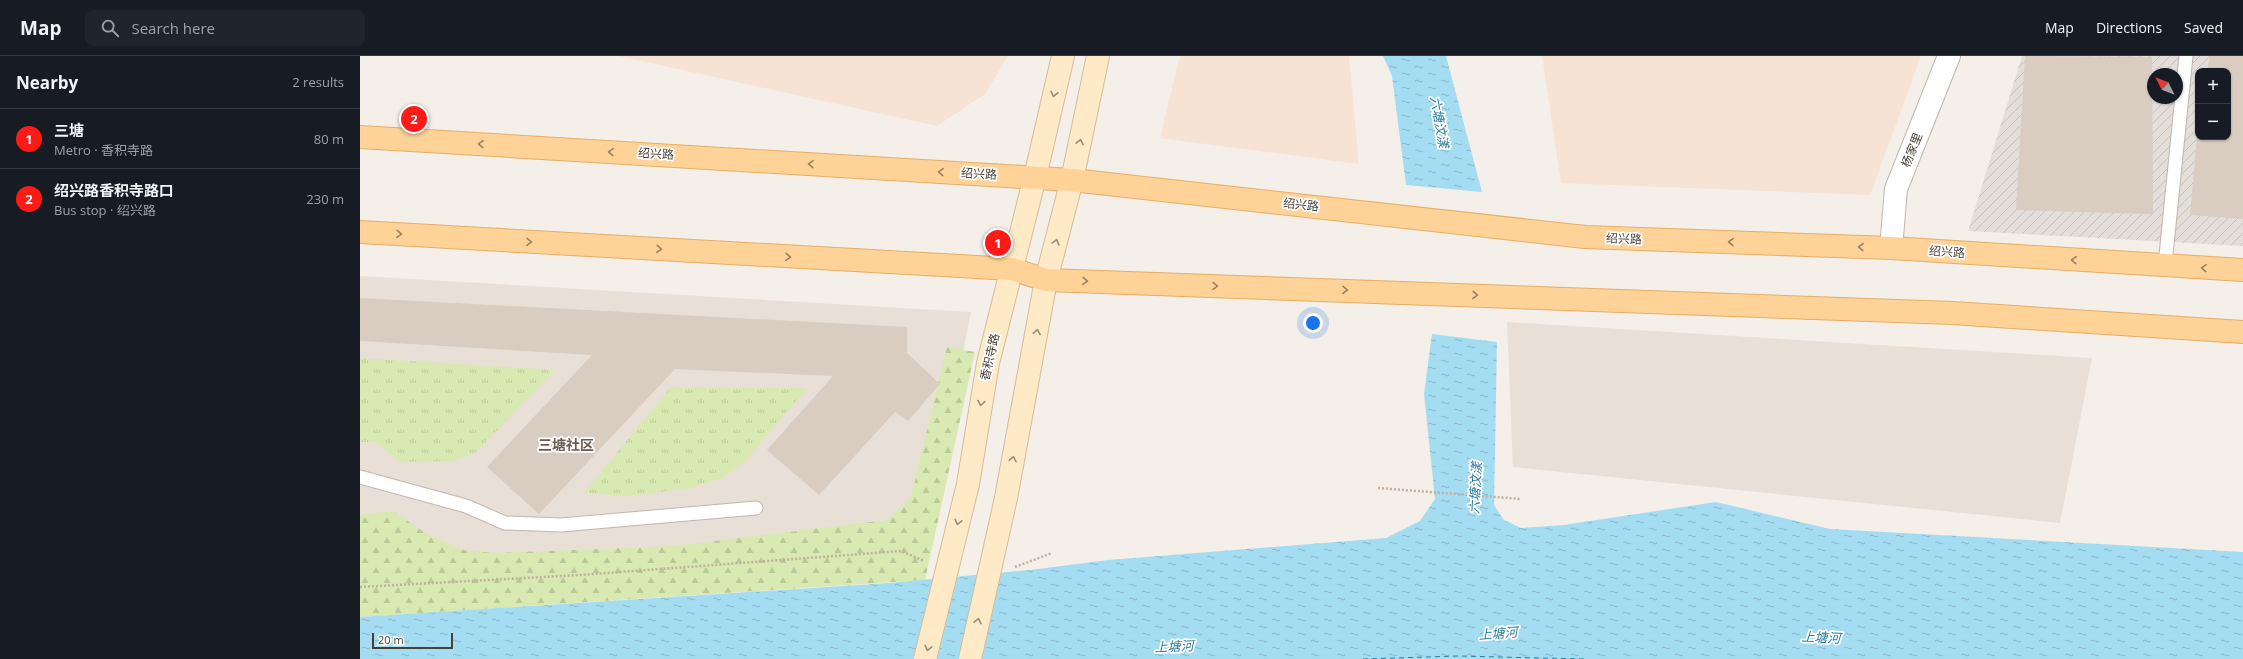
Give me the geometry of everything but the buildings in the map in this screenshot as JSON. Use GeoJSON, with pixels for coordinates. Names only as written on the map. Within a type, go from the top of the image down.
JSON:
{"type":"FeatureCollection","features":[{"type":"Feature","properties":{"kind":"main road","name":"香积寺路"},"geometry":{"type":"LineString","coordinates":[[926,659],[968,484],[988,362],[1035,177],[1063,56]]}},
{"type":"Feature","properties":{"kind":"main road"},"geometry":{"type":"LineString","coordinates":[[970,659],[1006,498],[1046,280],[1072,180],[1098,56]]}},
{"type":"Feature","properties":{"kind":"main road","name":"绍兴路"},"geometry":{"type":"LineString","coordinates":[[360,137],[1072,180],[1585,237],[1891,248],[2243,270]]}},
{"type":"Feature","properties":{"kind":"main road"},"geometry":{"type":"LineString","coordinates":[[360,232],[1012,270],[1046,280],[1952,313],[2243,332]]}},
{"type":"Feature","properties":{"kind":"street","name":"杨家里"},"geometry":{"type":"LineString","coordinates":[[1891,248],[1896,189],[1949,56]]}},
{"type":"Feature","properties":{"kind":"lane"},"geometry":{"type":"LineString","coordinates":[[2165,265],[2186,56]]}},
{"type":"Feature","properties":{"kind":"lane"},"geometry":{"type":"LineString","coordinates":[[360,477],[466,506],[505,523],[561,525],[756,508]]}},
{"type":"Feature","properties":{"kind":"path"},"geometry":{"type":"LineString","coordinates":[[1378,488],[1412,492],[1521,499]]}},
{"type":"Feature","properties":{"kind":"path"},"geometry":{"type":"LineString","coordinates":[[360,587],[580,575],[901,551],[930,564]]}},
{"type":"Feature","properties":{"kind":"path"},"geometry":{"type":"LineString","coordinates":[[1007,568],[1014,568],[1052,553]]}},
{"type":"Feature","properties":{"kind":"shaded area"},"geometry":{"type":"Polygon","coordinates":[[[619,56],[1008,56],[985,94],[937,126],[619,56]]]}},
{"type":"Feature","properties":{"kind":"shaded area"},"geometry":{"type":"Polygon","coordinates":[[[1180,56],[1349,56],[1359,164],[1160,138],[1180,56]]]}},
{"type":"Feature","properties":{"kind":"shaded area"},"geometry":{"type":"Polygon","coordinates":[[[1542,56],[1921,56],[1870,195],[1561,183],[1542,56]]]}},
{"type":"Feature","properties":{"kind":"shaded area"},"geometry":{"type":"Polygon","coordinates":[[[2022,56],[2243,56],[2243,246],[1968,231],[2022,56]]]}},
{"type":"Feature","properties":{"kind":"shaded area"},"geometry":{"type":"Polygon","coordinates":[[[360,276],[971,312],[922,558],[360,600],[360,276]]]}},
{"type":"Feature","properties":{"kind":"shaded area"},"geometry":{"type":"Polygon","coordinates":[[[1507,322],[2092,358],[2060,523],[1513,467],[1507,322]]]}},
{"type":"Feature","properties":{"kind":"green space"},"geometry":{"type":"Polygon","coordinates":[[[947,347],[975,352],[925,580],[360,617],[360,515],[393,511],[427,534],[464,550],[495,553],[674,546],[887,520],[911,497],[947,347]]]}},
{"type":"Feature","properties":{"kind":"green space"},"geometry":{"type":"Polygon","coordinates":[[[360,358],[555,370],[475,453],[454,461],[400,462],[375,442],[360,442],[360,358]]]}},
{"type":"Feature","properties":{"kind":"green space"},"geometry":{"type":"Polygon","coordinates":[[[671,387],[807,388],[745,461],[723,478],[690,488],[629,496],[584,493],[671,387]]]}},
{"type":"Feature","properties":{"kind":"water","name":"六塘汶漾"},"geometry":{"type":"Polygon","coordinates":[[[1383,56],[1446,56],[1482,192],[1406,185],[1392,76],[1383,56]]]}},
{"type":"Feature","properties":{"kind":"water"},"geometry":{"type":"Polygon","coordinates":[[[1432,334],[1497,342],[1494,505],[1504,520],[1521,528],[1564,525],[1716,502],[1830,529],[2243,552],[2243,659],[360,659],[360,617],[889,583],[1030,570],[1108,560],[1386,538],[1420,521],[1435,499],[1424,394],[1432,334]]]}},
{"type":"Feature","properties":{"kind":"ferry route"},"geometry":{"type":"LineString","coordinates":[[1363,659],[1458,656],[1584,659]]}},
{"type":"Feature","properties":{"kind":"place","name":"绍兴路香积寺路口"},"geometry":{"type":"Point","coordinates":[414,119]}},
{"type":"Feature","properties":{"kind":"place","name":"三塘"},"geometry":{"type":"Point","coordinates":[998,243]}},
{"type":"Feature","properties":{"kind":"district","name":"三塘社区"},"geometry":{"type":"Point","coordinates":[566,445]}},
{"type":"Feature","properties":{"kind":"water label","name":"上塘河"},"geometry":{"type":"Point","coordinates":[1498,633]}},
{"type":"Feature","properties":{"kind":"water label","name":"上塘河"},"geometry":{"type":"Point","coordinates":[1821,637]}},
{"type":"Feature","properties":{"kind":"water label","name":"上塘河"},"geometry":{"type":"Point","coordinates":[1174,646]}}]}
